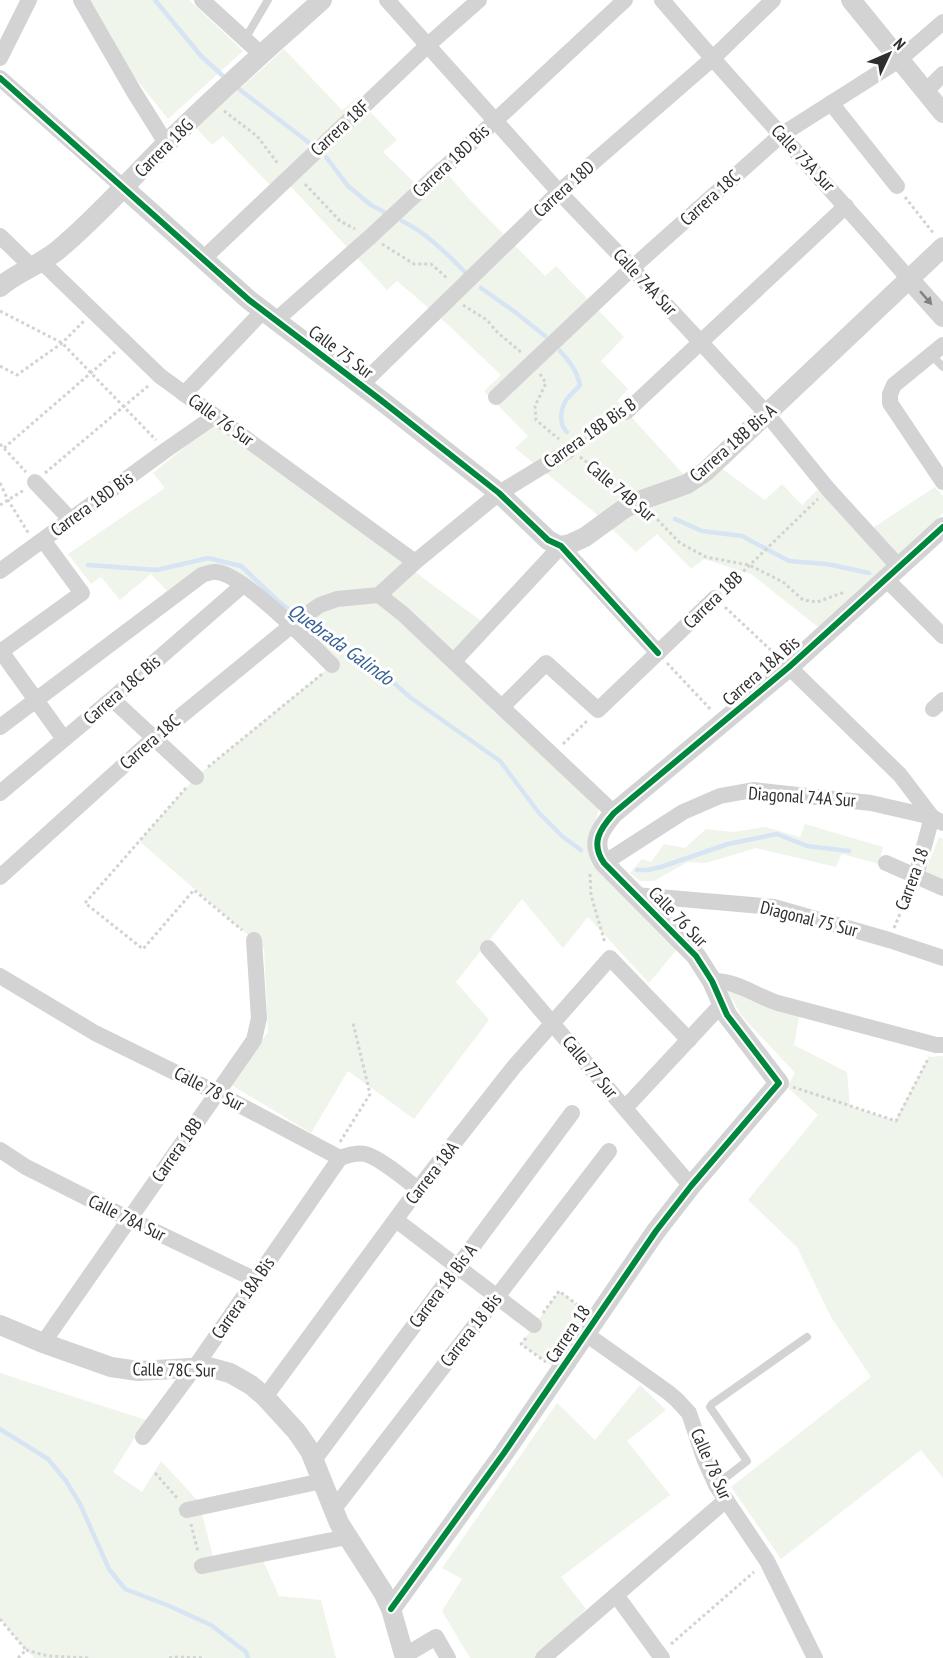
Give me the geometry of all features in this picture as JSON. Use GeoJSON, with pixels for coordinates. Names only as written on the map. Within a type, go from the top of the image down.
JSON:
{"type":"FeatureCollection","features":[{"type":"Feature","properties":{"kind":"street"},"geometry":{"type":"LineString","coordinates":[[0,58],[29,0]]}},
{"type":"Feature","properties":{"kind":"street"},"geometry":{"type":"LineString","coordinates":[[81,0],[166,143]]}},
{"type":"Feature","properties":{"kind":"street"},"geometry":{"type":"LineString","coordinates":[[202,0],[261,54]]}},
{"type":"Feature","properties":{"kind":"street","name":"Carrera 18G"},"geometry":{"type":"LineString","coordinates":[[0,287],[65,244],[124,188],[166,143],[322,0]]}},
{"type":"Feature","properties":{"kind":"street","name":"Calle 74A Sur"},"geometry":{"type":"LineString","coordinates":[[387,0],[559,192],[767,414],[943,636]]}},
{"type":"Feature","properties":{"kind":"street","name":"Carrera 18F"},"geometry":{"type":"LineString","coordinates":[[203,259],[287,177],[479,0]]}},
{"type":"Feature","properties":{"kind":"street","name":"Carrera 18D Bis"},"geometry":{"type":"LineString","coordinates":[[184,394],[269,316],[370,237],[625,0]]}},
{"type":"Feature","properties":{"kind":"street","name":"Calle 73A Sur"},"geometry":{"type":"LineString","coordinates":[[662,0],[943,317]]}},
{"type":"Feature","properties":{"kind":"street","name":"Carrera 18D"},"geometry":{"type":"LineString","coordinates":[[361,385],[559,192],[712,59],[773,0]]}},
{"type":"Feature","properties":{"kind":"street"},"geometry":{"type":"LineString","coordinates":[[851,0],[943,113]]}},
{"type":"Feature","properties":{"kind":"street","name":"Carrera 18C"},"geometry":{"type":"LineString","coordinates":[[496,397],[632,268],[781,135],[899,60],[942,26]]}},
{"type":"Feature","properties":{"kind":"street"},"geometry":{"type":"LineString","coordinates":[[926,91],[943,74]]}},
{"type":"Feature","properties":{"kind":"street","name":"Calle 75 Sur"},"geometry":{"type":"LineString","coordinates":[[0,78],[269,316],[499,494],[548,540],[561,546],[658,653]]}},
{"type":"Feature","properties":{"kind":"street"},"geometry":{"type":"LineString","coordinates":[[831,103],[897,186]]}},
{"type":"Feature","properties":{"kind":"street","name":"Carrera 18B Bis B"},"geometry":{"type":"LineString","coordinates":[[626,412],[846,206]]}},
{"type":"Feature","properties":{"kind":"street","name":"Calle 76 Sur"},"geometry":{"type":"LineString","coordinates":[[0,236],[94,312],[160,376],[415,562]]}},
{"type":"Feature","properties":{"kind":"street","name":"Carrera 18B Bis A"},"geometry":{"type":"LineString","coordinates":[[454,661],[561,546],[585,537],[625,508],[639,501],[675,489],[697,478],[909,279],[940,242]]}},
{"type":"Feature","properties":{"kind":"street"},"geometry":{"type":"LineString","coordinates":[[939,356],[894,385],[890,394],[890,403],[943,482]]}},
{"type":"Feature","properties":{"kind":"street","name":"Carrera 18D Bis"},"geometry":{"type":"LineString","coordinates":[[0,571],[215,416]]}},
{"type":"Feature","properties":{"kind":"street","name":"Carrera 18B Bis B"},"geometry":{"type":"LineString","coordinates":[[379,595],[415,562],[499,494],[569,450]]}},
{"type":"Feature","properties":{"kind":"street"},"geometry":{"type":"LineString","coordinates":[[35,482],[70,520]]}},
{"type":"Feature","properties":{"kind":"street","name":"Carrera 18A Bis"},"geometry":{"type":"LineString","coordinates":[[600,851],[603,826],[614,813],[789,667],[943,526]]}},
{"type":"Feature","properties":{"kind":"street"},"geometry":{"type":"LineString","coordinates":[[39,543],[82,592],[0,651],[64,739]]}},
{"type":"Feature","properties":{"kind":"street"},"geometry":{"type":"LineString","coordinates":[[0,727],[202,575],[215,571],[227,575],[299,620],[332,665]]}},
{"type":"Feature","properties":{"kind":"street","name":"Carrera 18C Bis"},"geometry":{"type":"LineString","coordinates":[[0,793],[243,585]]}},
{"type":"Feature","properties":{"kind":"street"},"geometry":{"type":"LineString","coordinates":[[299,620],[320,605],[338,599],[379,595],[454,661],[614,813]]}},
{"type":"Feature","properties":{"kind":"street","name":"Carrera 18B"},"geometry":{"type":"LineString","coordinates":[[598,710],[716,598]]}},
{"type":"Feature","properties":{"kind":"street","name":"Carrera 18C"},"geometry":{"type":"LineString","coordinates":[[0,877],[154,738],[299,620]]}},
{"type":"Feature","properties":{"kind":"street"},"geometry":{"type":"LineString","coordinates":[[502,707],[546,663],[598,710]]}},
{"type":"Feature","properties":{"kind":"street"},"geometry":{"type":"LineString","coordinates":[[789,667],[900,775],[938,820]]}},
{"type":"Feature","properties":{"kind":"street"},"geometry":{"type":"LineString","coordinates":[[112,699],[196,777]]}},
{"type":"Feature","properties":{"kind":"street","name":"Diagonal 74A Sur"},"geometry":{"type":"LineString","coordinates":[[600,851],[720,796],[753,790],[871,802],[938,820]]}},
{"type":"Feature","properties":{"kind":"street","name":"Carrera 18"},"geometry":{"type":"LineString","coordinates":[[916,876],[938,820]]}},
{"type":"Feature","properties":{"kind":"street","name":"Calle 76 Sur"},"geometry":{"type":"LineString","coordinates":[[600,851],[635,895],[696,956],[712,981],[728,1015],[779,1083]]}},
{"type":"Feature","properties":{"kind":"street"},"geometry":{"type":"LineString","coordinates":[[886,863],[943,888]]}},
{"type":"Feature","properties":{"kind":"street","name":"Diagonal 75 Sur"},"geometry":{"type":"LineString","coordinates":[[635,895],[774,907],[943,958]]}},
{"type":"Feature","properties":{"kind":"street","name":"Carrera 18B"},"geometry":{"type":"LineString","coordinates":[[43,1343],[254,1040],[259,1018],[254,940]]}},
{"type":"Feature","properties":{"kind":"street","name":"Calle 77 Sur"},"geometry":{"type":"LineString","coordinates":[[489,948],[691,1186]]}},
{"type":"Feature","properties":{"kind":"street"},"geometry":{"type":"LineString","coordinates":[[610,958],[688,1040]]}},
{"type":"Feature","properties":{"kind":"street","name":"Carrera 18A"},"geometry":{"type":"LineString","coordinates":[[265,1397],[418,1189],[513,1068],[610,958]]}},
{"type":"Feature","properties":{"kind":"street","name":"Calle 78 Sur"},"geometry":{"type":"LineString","coordinates":[[0,976],[95,1033],[337,1156]]}},
{"type":"Feature","properties":{"kind":"street"},"geometry":{"type":"LineString","coordinates":[[712,981],[730,983],[778,1003],[939,1045]]}},
{"type":"Feature","properties":{"kind":"street"},"geometry":{"type":"LineString","coordinates":[[625,1108],[722,1004]]}},
{"type":"Feature","properties":{"kind":"street","name":"Carrera 18"},"geometry":{"type":"LineString","coordinates":[[391,1609],[504,1453],[656,1231],[691,1186],[779,1083]]}},
{"type":"Feature","properties":{"kind":"street","name":"Carrera 18 Bis A"},"geometry":{"type":"LineString","coordinates":[[314,1460],[573,1113]]}},
{"type":"Feature","properties":{"kind":"street","name":"Calle 78A Sur"},"geometry":{"type":"LineString","coordinates":[[0,1150],[26,1167],[256,1280]]}},
{"type":"Feature","properties":{"kind":"street","name":"Carrera 18 Bis"},"geometry":{"type":"LineString","coordinates":[[333,1510],[609,1151]]}},
{"type":"Feature","properties":{"kind":"street"},"geometry":{"type":"LineString","coordinates":[[337,1156],[365,1154],[418,1189]]}},
{"type":"Feature","properties":{"kind":"street","name":"Carrera 18A Bis"},"geometry":{"type":"LineString","coordinates":[[143,1437],[256,1280],[337,1156]]}},
{"type":"Feature","properties":{"kind":"street"},"geometry":{"type":"LineString","coordinates":[[396,1220],[534,1326]]}},
{"type":"Feature","properties":{"kind":"street","name":"Calle 78C Sur"},"geometry":{"type":"LineString","coordinates":[[0,1325],[98,1363],[124,1370],[151,1371],[208,1367],[230,1373],[251,1385],[265,1397],[304,1442],[347,1537],[376,1579],[391,1609],[404,1657]]}},
{"type":"Feature","properties":{"kind":"street","name":"Calle 78 Sur"},"geometry":{"type":"LineString","coordinates":[[591,1326],[689,1413],[716,1485],[767,1561],[815,1658]]}},
{"type":"Feature","properties":{"kind":"street"},"geometry":{"type":"LineString","coordinates":[[187,1510],[322,1481]]}},
{"type":"Feature","properties":{"kind":"street"},"geometry":{"type":"LineString","coordinates":[[543,1658],[726,1500]]}},
{"type":"Feature","properties":{"kind":"street"},"geometry":{"type":"LineString","coordinates":[[202,1566],[347,1537]]}},
{"type":"Feature","properties":{"kind":"street"},"geometry":{"type":"LineString","coordinates":[[616,1595],[658,1657]]}},
{"type":"Feature","properties":{"kind":"street"},"geometry":{"type":"LineString","coordinates":[[404,1657],[436,1636],[448,1658]]}},
{"type":"Feature","properties":{"kind":"lane"},"geometry":{"type":"LineString","coordinates":[[245,39],[268,0]]}},
{"type":"Feature","properties":{"kind":"lane"},"geometry":{"type":"LineString","coordinates":[[716,1485],[747,1461],[710,1407],[807,1338]]}},
{"type":"Feature","properties":{"kind":"path"},"geometry":{"type":"LineString","coordinates":[[897,186],[940,242]]}},
{"type":"Feature","properties":{"kind":"path"},"geometry":{"type":"LineString","coordinates":[[0,311],[62,342],[166,450]]}},
{"type":"Feature","properties":{"kind":"path"},"geometry":{"type":"LineString","coordinates":[[0,366],[16,375],[62,342],[94,312]]}},
{"type":"Feature","properties":{"kind":"path"},"geometry":{"type":"LineString","coordinates":[[4,448],[126,343]]}},
{"type":"Feature","properties":{"kind":"path"},"geometry":{"type":"LineString","coordinates":[[0,505],[35,482],[160,376]]}},
{"type":"Feature","properties":{"kind":"path"},"geometry":{"type":"LineString","coordinates":[[0,444],[35,482]]}},
{"type":"Feature","properties":{"kind":"path"},"geometry":{"type":"LineString","coordinates":[[0,483],[8,500],[39,543]]}},
{"type":"Feature","properties":{"kind":"path"},"geometry":{"type":"LineString","coordinates":[[716,598],[789,667]]}},
{"type":"Feature","properties":{"kind":"path"},"geometry":{"type":"LineString","coordinates":[[658,653],[723,723]]}},
{"type":"Feature","properties":{"kind":"path"},"geometry":{"type":"LineString","coordinates":[[553,754],[598,710]]}},
{"type":"Feature","properties":{"kind":"path"},"geometry":{"type":"LineString","coordinates":[[600,851],[590,864],[591,896],[610,958]]}},
{"type":"Feature","properties":{"kind":"path"},"geometry":{"type":"LineString","coordinates":[[85,903],[143,949],[194,890],[254,940]]}},
{"type":"Feature","properties":{"kind":"path"},"geometry":{"type":"LineString","coordinates":[[337,1156],[370,1094],[353,1023]]}},
{"type":"Feature","properties":{"kind":"path"},"geometry":{"type":"LineString","coordinates":[[779,1083],[896,1121],[939,1045]]}},
{"type":"Feature","properties":{"kind":"path"},"geometry":{"type":"LineString","coordinates":[[559,1291],[591,1326]]}},
{"type":"Feature","properties":{"kind":"path"},"geometry":{"type":"LineString","coordinates":[[658,1657],[767,1561]]}},
{"type":"Feature","properties":{"kind":"path"},"geometry":{"type":"LineString","coordinates":[[0,1619],[26,1650],[48,1656],[90,1658]]}},
{"type":"Feature","properties":{"kind":"path"},"geometry":{"type":"LineString","coordinates":[[18,1658],[26,1650]]}},
{"type":"Feature","properties":{"kind":"path"},"geometry":{"type":"LineString","coordinates":[[169,1658],[205,1658]]}},
{"type":"Feature","properties":{"kind":"shaded area"},"geometry":{"type":"Polygon","coordinates":[[[89,0],[189,0],[243,51],[168,119],[129,70],[89,0]]]}},
{"type":"Feature","properties":{"kind":"shaded area"},"geometry":{"type":"Polygon","coordinates":[[[284,49],[342,110],[357,98],[397,140],[383,152],[415,183],[437,162],[471,201],[545,276],[556,266],[624,337],[601,361],[628,389],[617,401],[685,476],[707,458],[765,500],[782,484],[802,505],[818,489],[862,535],[935,487],[943,496],[943,513],[891,566],[818,627],[751,574],[704,559],[691,569],[657,534],[636,552],[594,512],[515,448],[528,436],[484,391],[501,375],[397,281],[387,290],[281,176],[270,185],[223,136],[212,145],[196,128],[284,49]]]}},
{"type":"Feature","properties":{"kind":"shaded area"},"geometry":{"type":"Polygon","coordinates":[[[214,423],[484,623],[449,661],[599,809],[591,834],[678,948],[649,983],[588,917],[563,948],[522,899],[456,982],[489,1020],[414,1119],[348,1071],[311,1133],[230,1084],[268,1032],[264,949],[139,841],[196,777],[332,665],[288,617],[200,569],[167,591],[151,574],[120,600],[101,577],[91,584],[68,554],[165,488],[153,473],[214,423]]]}},
{"type":"Feature","properties":{"kind":"shaded area"},"geometry":{"type":"Polygon","coordinates":[[[805,824],[883,847],[879,864],[842,854],[836,867],[756,848],[706,863],[688,862],[654,881],[640,881],[630,873],[642,859],[651,862],[664,844],[685,848],[706,829],[733,832],[766,827],[800,837],[805,824]]]}},
{"type":"Feature","properties":{"kind":"shaded area"},"geometry":{"type":"Polygon","coordinates":[[[939,837],[943,839],[943,884],[924,875],[939,837]]]}},
{"type":"Feature","properties":{"kind":"shaded area"},"geometry":{"type":"Polygon","coordinates":[[[727,990],[800,1012],[794,1045],[847,1072],[850,1106],[895,1121],[929,1057],[943,1056],[943,1478],[921,1450],[781,1559],[731,1487],[871,1377],[831,1317],[797,1247],[748,1200],[818,1115],[787,1087],[795,1073],[741,1015],[727,990]]]}},
{"type":"Feature","properties":{"kind":"shaded area"},"geometry":{"type":"Polygon","coordinates":[[[559,1291],[591,1314],[553,1367],[521,1344],[559,1291]]]}},
{"type":"Feature","properties":{"kind":"shaded area"},"geometry":{"type":"Polygon","coordinates":[[[0,1373],[146,1420],[113,1472],[142,1492],[161,1461],[199,1502],[216,1568],[262,1558],[279,1596],[321,1600],[336,1658],[33,1658],[0,1619],[0,1373]]]}},
{"type":"Feature","properties":{"kind":"shaded area"},"geometry":{"type":"Polygon","coordinates":[[[640,1385],[666,1410],[627,1441],[670,1495],[561,1577],[586,1609],[537,1658],[470,1658],[442,1611],[462,1579],[442,1568],[557,1403],[595,1440],[640,1385]]]}},
{"type":"Feature","properties":{"kind":"waterway"},"geometry":{"type":"LineString","coordinates":[[155,0],[201,56],[223,76]]}},
{"type":"Feature","properties":{"kind":"waterway"},"geometry":{"type":"LineString","coordinates":[[239,89],[312,145]]}},
{"type":"Feature","properties":{"kind":"waterway"},"geometry":{"type":"LineString","coordinates":[[326,157],[348,186],[371,205],[384,212]]}},
{"type":"Feature","properties":{"kind":"waterway"},"geometry":{"type":"LineString","coordinates":[[402,221],[428,238],[467,274]]}},
{"type":"Feature","properties":{"kind":"waterway"},"geometry":{"type":"LineString","coordinates":[[481,288],[545,336]]}},
{"type":"Feature","properties":{"kind":"waterway"},"geometry":{"type":"LineString","coordinates":[[560,351],[573,367],[580,385],[567,399],[561,415],[567,432]]}},
{"type":"Feature","properties":{"kind":"waterway"},"geometry":{"type":"LineString","coordinates":[[675,519],[702,531],[742,536],[789,561],[827,564],[869,573]]}},
{"type":"Feature","properties":{"kind":"waterway","name":"Quebrada Galindo"},"geometry":{"type":"LineString","coordinates":[[88,565],[157,570],[208,558],[241,566],[297,616]]}},
{"type":"Feature","properties":{"kind":"waterway","name":"Quebrada Galindo"},"geometry":{"type":"LineString","coordinates":[[304,622],[319,634],[368,660],[411,698],[500,761],[539,813],[563,837],[581,850]]}},
{"type":"Feature","properties":{"kind":"waterway","name":"Quebrada Galindo"},"geometry":{"type":"LineString","coordinates":[[637,870],[661,867],[728,844],[777,834],[807,846],[849,851]]}},
{"type":"Feature","properties":{"kind":"waterway"},"geometry":{"type":"LineString","coordinates":[[0,1429],[48,1459],[66,1481],[80,1504],[109,1569],[125,1589],[211,1625],[246,1652],[248,1658]]}},
{"type":"Feature","properties":{"kind":"cycle path"},"geometry":{"type":"LineString","coordinates":[[0,78],[249,300],[499,493],[548,540],[561,546],[658,653]]}},
{"type":"Feature","properties":{"kind":"cycle path"},"geometry":{"type":"LineString","coordinates":[[391,1609],[504,1453],[656,1231],[691,1186],[779,1083],[727,1015],[712,981],[696,956],[604,863],[597,843],[601,831],[614,813],[789,667],[943,527]]}}]}
